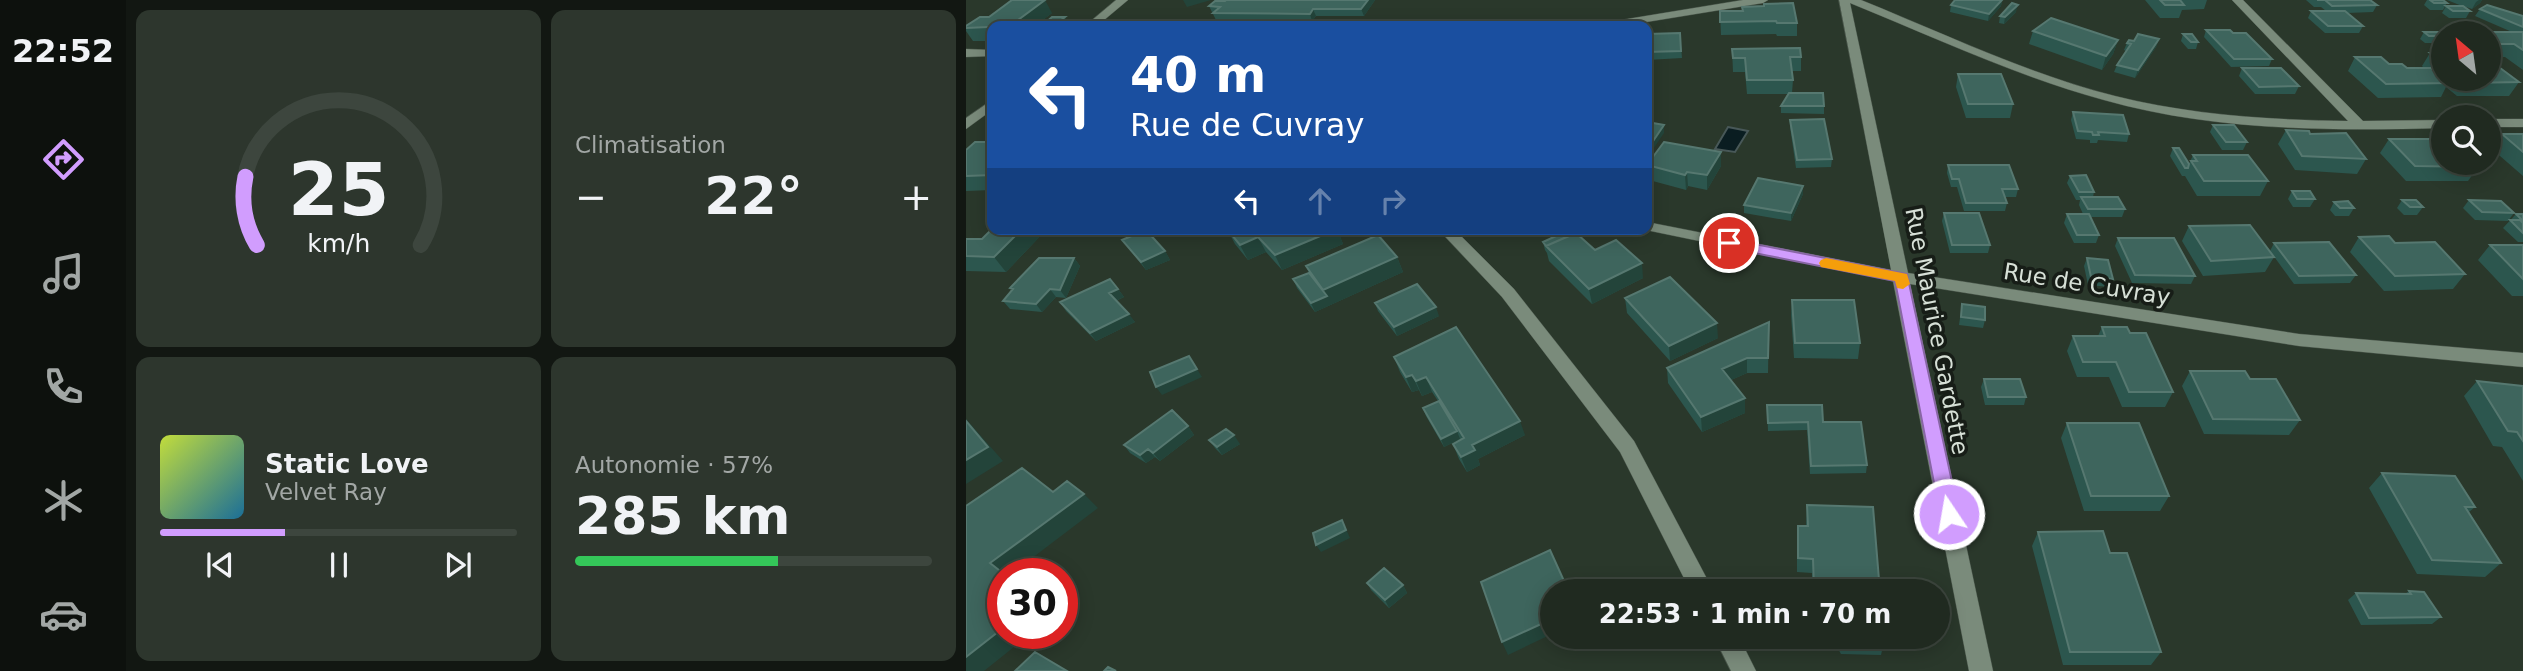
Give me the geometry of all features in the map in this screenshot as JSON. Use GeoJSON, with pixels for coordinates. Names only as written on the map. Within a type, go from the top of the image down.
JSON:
{"type":"FeatureCollection","features":[{"type":"Feature","properties":{"kind":"street"},"geometry":{"type":"LineString","coordinates":[[1096,21],[1123,0]]}},
{"type":"Feature","properties":{"kind":"street"},"geometry":{"type":"LineString","coordinates":[[1633,21],[1763,0]]}},
{"type":"Feature","properties":{"kind":"street","name":"Rue Maurice Gardette"},"geometry":{"type":"LineString","coordinates":[[1844,0],[1981,671]]}},
{"type":"Feature","properties":{"kind":"street"},"geometry":{"type":"LineString","coordinates":[[1853,0],[2058,82],[2146,107],[2250,122],[2360,126],[2431,124]]}},
{"type":"Feature","properties":{"kind":"street"},"geometry":{"type":"LineString","coordinates":[[2237,0],[2360,126]]}},
{"type":"Feature","properties":{"kind":"street"},"geometry":{"type":"LineString","coordinates":[[966,53],[987,54]]}},
{"type":"Feature","properties":{"kind":"street"},"geometry":{"type":"LineString","coordinates":[[966,125],[987,108]]}},
{"type":"Feature","properties":{"kind":"street"},"geometry":{"type":"LineString","coordinates":[[2501,123],[2523,123]]}},
{"type":"Feature","properties":{"kind":"street","name":"Rue de Cuvray"},"geometry":{"type":"LineString","coordinates":[[1652,228],[1901,277],[2300,340],[2523,360]]}},
{"type":"Feature","properties":{"kind":"street"},"geometry":{"type":"LineString","coordinates":[[1451,235],[1508,293],[1627,447],[1696,579]]}},
{"type":"Feature","properties":{"kind":"street"},"geometry":{"type":"LineString","coordinates":[[1732,649],[1744,671]]}},
{"type":"Feature","properties":{"kind":"water"},"geometry":{"type":"Polygon","coordinates":[[[1728,127],[1748,131],[1735,152],[1715,149],[1728,127]]]}},
{"type":"Feature","properties":{"kind":"building"},"geometry":{"type":"Polygon","coordinates":[[[1012,0],[1045,0],[1017,21],[987,21],[987,27],[966,28],[980,17],[989,17],[1012,0]]]}},
{"type":"Feature","properties":{"kind":"building"},"geometry":{"type":"Polygon","coordinates":[[[1368,0],[1361,9],[1313,9],[1310,14],[1213,13],[1220,7],[1209,6],[1215,1],[1368,0]]]}},
{"type":"Feature","properties":{"kind":"building"},"geometry":{"type":"Polygon","coordinates":[[[1955,0],[2002,0],[1989,14],[1951,5],[1955,0]]]}},
{"type":"Feature","properties":{"kind":"building"},"geometry":{"type":"Polygon","coordinates":[[[2160,0],[2180,0],[2184,5],[2165,5],[2160,0]]]}},
{"type":"Feature","properties":{"kind":"building"},"geometry":{"type":"Polygon","coordinates":[[[2325,0],[2370,0],[2377,5],[2332,6],[2325,0]]]}},
{"type":"Feature","properties":{"kind":"building"},"geometry":{"type":"Polygon","coordinates":[[[2430,0],[2443,0],[2447,3],[2434,3],[2430,0]]]}},
{"type":"Feature","properties":{"kind":"building"},"geometry":{"type":"Polygon","coordinates":[[[1793,3],[1797,23],[1720,22],[1720,11],[1743,11],[1742,7],[1793,3]]]}},
{"type":"Feature","properties":{"kind":"building"},"geometry":{"type":"Polygon","coordinates":[[[2012,3],[2018,5],[2005,17],[2000,16],[2012,3]]]}},
{"type":"Feature","properties":{"kind":"building"},"geometry":{"type":"Polygon","coordinates":[[[2487,5],[2523,16],[2523,27],[2480,9],[2487,5]]]}},
{"type":"Feature","properties":{"kind":"building"},"geometry":{"type":"Polygon","coordinates":[[[2446,6],[2463,6],[2470,11],[2453,11],[2446,6]]]}},
{"type":"Feature","properties":{"kind":"building"},"geometry":{"type":"Polygon","coordinates":[[[2311,11],[2345,11],[2363,26],[2328,26],[2311,11]]]}},
{"type":"Feature","properties":{"kind":"building"},"geometry":{"type":"Polygon","coordinates":[[[1052,17],[1065,17],[1060,21],[1048,21],[1052,17]]]}},
{"type":"Feature","properties":{"kind":"building"},"geometry":{"type":"Polygon","coordinates":[[[2051,18],[2118,40],[2106,56],[2033,31],[2051,18]]]}},
{"type":"Feature","properties":{"kind":"building"},"geometry":{"type":"Polygon","coordinates":[[[2206,30],[2246,33],[2272,59],[2234,59],[2206,30]]]}},
{"type":"Feature","properties":{"kind":"building"},"geometry":{"type":"Polygon","coordinates":[[[2501,32],[2523,32],[2523,50],[2514,44],[2501,44],[2501,32]]]}},
{"type":"Feature","properties":{"kind":"building"},"geometry":{"type":"Polygon","coordinates":[[[1680,33],[1681,51],[1652,52],[1652,34],[1680,33]]]}},
{"type":"Feature","properties":{"kind":"building"},"geometry":{"type":"Polygon","coordinates":[[[2138,34],[2159,39],[2138,70],[2117,65],[2131,44],[2127,43],[2129,40],[2134,41],[2138,34]]]}},
{"type":"Feature","properties":{"kind":"building"},"geometry":{"type":"Polygon","coordinates":[[[2183,34],[2192,34],[2198,42],[2191,42],[2183,34]]]}},
{"type":"Feature","properties":{"kind":"building"},"geometry":{"type":"Polygon","coordinates":[[[1800,48],[1801,57],[1790,57],[1793,80],[1747,80],[1745,58],[1733,58],[1732,49],[1800,48]]]}},
{"type":"Feature","properties":{"kind":"building"},"geometry":{"type":"Polygon","coordinates":[[[2355,57],[2381,57],[2389,64],[2402,64],[2407,68],[2431,68],[2431,83],[2386,84],[2355,57]]]}},
{"type":"Feature","properties":{"kind":"building"},"geometry":{"type":"Polygon","coordinates":[[[2242,68],[2281,68],[2299,86],[2259,87],[2242,68]]]}},
{"type":"Feature","properties":{"kind":"building"},"geometry":{"type":"Polygon","coordinates":[[[2501,69],[2519,82],[2501,82],[2501,69]]]}},
{"type":"Feature","properties":{"kind":"building"},"geometry":{"type":"Polygon","coordinates":[[[1958,74],[2001,74],[2013,104],[1968,104],[1958,74]]]}},
{"type":"Feature","properties":{"kind":"building"},"geometry":{"type":"Polygon","coordinates":[[[1789,93],[1823,93],[1824,106],[1781,106],[1789,93]]]}},
{"type":"Feature","properties":{"kind":"building"},"geometry":{"type":"Polygon","coordinates":[[[2073,112],[2123,115],[2129,134],[2098,132],[2099,135],[2093,135],[2092,132],[2078,131],[2073,112]]]}},
{"type":"Feature","properties":{"kind":"building"},"geometry":{"type":"Polygon","coordinates":[[[1824,119],[1832,159],[1797,160],[1790,120],[1824,119]]]}},
{"type":"Feature","properties":{"kind":"building"},"geometry":{"type":"Polygon","coordinates":[[[1652,124],[1664,125],[1652,143],[1652,124]]]}},
{"type":"Feature","properties":{"kind":"building"},"geometry":{"type":"Polygon","coordinates":[[[2213,125],[2234,125],[2247,142],[2226,142],[2213,125]]]}},
{"type":"Feature","properties":{"kind":"building"},"geometry":{"type":"Polygon","coordinates":[[[2286,130],[2309,131],[2310,134],[2346,133],[2366,159],[2302,156],[2286,130]]]}},
{"type":"Feature","properties":{"kind":"building"},"geometry":{"type":"Polygon","coordinates":[[[2502,134],[2523,134],[2523,152],[2502,134]]]}},
{"type":"Feature","properties":{"kind":"building"},"geometry":{"type":"Polygon","coordinates":[[[2389,139],[2431,139],[2431,166],[2415,166],[2389,139]]]}},
{"type":"Feature","properties":{"kind":"building"},"geometry":{"type":"Polygon","coordinates":[[[975,142],[987,142],[987,175],[966,176],[966,150],[975,142]]]}},
{"type":"Feature","properties":{"kind":"building"},"geometry":{"type":"Polygon","coordinates":[[[1664,142],[1721,152],[1707,175],[1687,172],[1685,175],[1652,166],[1652,158],[1664,142]]]}},
{"type":"Feature","properties":{"kind":"building"},"geometry":{"type":"Polygon","coordinates":[[[2173,148],[2179,148],[2189,164],[2188,168],[2185,168],[2173,148]]]}},
{"type":"Feature","properties":{"kind":"building"},"geometry":{"type":"Polygon","coordinates":[[[2193,155],[2248,155],[2268,181],[2204,181],[2191,161],[2197,161],[2193,155]]]}},
{"type":"Feature","properties":{"kind":"building"},"geometry":{"type":"Polygon","coordinates":[[[1948,165],[2009,165],[2018,189],[2002,189],[2007,203],[1966,203],[1959,179],[1952,179],[1948,165]]]}},
{"type":"Feature","properties":{"kind":"building"},"geometry":{"type":"Polygon","coordinates":[[[2086,175],[2094,192],[2079,192],[2070,176],[2086,175]]]}},
{"type":"Feature","properties":{"kind":"building"},"geometry":{"type":"Polygon","coordinates":[[[1758,178],[1803,186],[1791,213],[1744,205],[1758,178]]]}},
{"type":"Feature","properties":{"kind":"building"},"geometry":{"type":"Polygon","coordinates":[[[2292,191],[2310,191],[2315,199],[2297,199],[2292,191]]]}},
{"type":"Feature","properties":{"kind":"building"},"geometry":{"type":"Polygon","coordinates":[[[2081,197],[2118,197],[2125,209],[2088,209],[2081,197]]]}},
{"type":"Feature","properties":{"kind":"building"},"geometry":{"type":"Polygon","coordinates":[[[2402,200],[2416,200],[2423,207],[2410,207],[2402,200]]]}},
{"type":"Feature","properties":{"kind":"building"},"geometry":{"type":"Polygon","coordinates":[[[2469,200],[2501,201],[2514,213],[2482,212],[2469,200]]]}},
{"type":"Feature","properties":{"kind":"building"},"geometry":{"type":"Polygon","coordinates":[[[2348,201],[2354,208],[2340,208],[2334,202],[2348,201]]]}},
{"type":"Feature","properties":{"kind":"building"},"geometry":{"type":"Polygon","coordinates":[[[1944,213],[1979,213],[1990,245],[1952,245],[1944,213]]]}},
{"type":"Feature","properties":{"kind":"building"},"geometry":{"type":"Polygon","coordinates":[[[2067,214],[2089,214],[2099,235],[2077,235],[2067,214]]]}},
{"type":"Feature","properties":{"kind":"building"},"geometry":{"type":"Polygon","coordinates":[[[2510,220],[2520,220],[2523,223],[2523,233],[2510,220]]]}},
{"type":"Feature","properties":{"kind":"building"},"geometry":{"type":"Polygon","coordinates":[[[2250,225],[2274,257],[2211,261],[2189,226],[2250,225]]]}},
{"type":"Feature","properties":{"kind":"building"},"geometry":{"type":"Polygon","coordinates":[[[987,234],[1016,235],[994,257],[966,256],[966,239],[982,239],[987,234]]]}},
{"type":"Feature","properties":{"kind":"building"},"geometry":{"type":"Polygon","coordinates":[[[1134,235],[1151,235],[1165,251],[1141,262],[1122,240],[1134,235]]]}},
{"type":"Feature","properties":{"kind":"building"},"geometry":{"type":"Polygon","coordinates":[[[1232,235],[1323,235],[1275,255],[1258,237],[1240,245],[1232,235]]]}},
{"type":"Feature","properties":{"kind":"building"},"geometry":{"type":"Polygon","coordinates":[[[1378,235],[1397,257],[1323,290],[1306,266],[1378,235]]]}},
{"type":"Feature","properties":{"kind":"building"},"geometry":{"type":"Polygon","coordinates":[[[1558,235],[1571,235],[1546,246],[1543,242],[1558,235]]]}},
{"type":"Feature","properties":{"kind":"building"},"geometry":{"type":"Polygon","coordinates":[[[1571,235],[1578,235],[1595,250],[1616,240],[1642,263],[1589,289],[1546,246],[1571,235]]]}},
{"type":"Feature","properties":{"kind":"building"},"geometry":{"type":"Polygon","coordinates":[[[2389,236],[2395,243],[2435,242],[2465,274],[2395,276],[2359,237],[2389,236]]]}},
{"type":"Feature","properties":{"kind":"building"},"geometry":{"type":"Polygon","coordinates":[[[2118,238],[2174,238],[2195,276],[2135,275],[2118,238]]]}},
{"type":"Feature","properties":{"kind":"building"},"geometry":{"type":"Polygon","coordinates":[[[2329,242],[2356,275],[2299,276],[2274,243],[2329,242]]]}},
{"type":"Feature","properties":{"kind":"building"},"geometry":{"type":"Polygon","coordinates":[[[2490,245],[2523,245],[2523,279],[2490,245]]]}},
{"type":"Feature","properties":{"kind":"building"},"geometry":{"type":"Polygon","coordinates":[[[1039,258],[1074,258],[1060,290],[1050,289],[1036,304],[1003,301],[1013,289],[1010,288],[1039,258]]]}},
{"type":"Feature","properties":{"kind":"building"},"geometry":{"type":"Polygon","coordinates":[[[2087,258],[2108,260],[2113,279],[2091,277],[2087,258]]]}},
{"type":"Feature","properties":{"kind":"building"},"geometry":{"type":"Polygon","coordinates":[[[1309,273],[1327,296],[1311,303],[1293,279],[1309,273]]]}},
{"type":"Feature","properties":{"kind":"building"},"geometry":{"type":"Polygon","coordinates":[[[1670,277],[1717,323],[1669,346],[1625,298],[1670,277]]]}},
{"type":"Feature","properties":{"kind":"building"},"geometry":{"type":"Polygon","coordinates":[[[1110,279],[1118,289],[1109,293],[1129,314],[1090,333],[1060,302],[1110,279]]]}},
{"type":"Feature","properties":{"kind":"building"},"geometry":{"type":"Polygon","coordinates":[[[1417,284],[1436,307],[1394,327],[1375,303],[1417,284]]]}},
{"type":"Feature","properties":{"kind":"building"},"geometry":{"type":"Polygon","coordinates":[[[1792,300],[1854,300],[1860,343],[1795,343],[1792,300]]]}},
{"type":"Feature","properties":{"kind":"building"},"geometry":{"type":"Polygon","coordinates":[[[1962,304],[1985,307],[1985,320],[1961,317],[1962,304]]]}},
{"type":"Feature","properties":{"kind":"building"},"geometry":{"type":"Polygon","coordinates":[[[1769,322],[1768,358],[1747,358],[1722,369],[1745,398],[1701,417],[1667,368],[1769,322]]]}},
{"type":"Feature","properties":{"kind":"building"},"geometry":{"type":"Polygon","coordinates":[[[1456,327],[1520,421],[1472,445],[1475,450],[1461,457],[1453,444],[1464,438],[1426,377],[1416,381],[1412,375],[1406,377],[1394,357],[1456,327]]]}},
{"type":"Feature","properties":{"kind":"building"},"geometry":{"type":"Polygon","coordinates":[[[2102,327],[2127,327],[2130,333],[2146,333],[2173,392],[2129,392],[2116,362],[2083,362],[2073,336],[2105,336],[2102,327]]]}},
{"type":"Feature","properties":{"kind":"building"},"geometry":{"type":"Polygon","coordinates":[[[1189,356],[1197,369],[1156,387],[1150,372],[1189,356]]]}},
{"type":"Feature","properties":{"kind":"building"},"geometry":{"type":"Polygon","coordinates":[[[2190,371],[2245,371],[2250,379],[2276,379],[2300,420],[2213,419],[2190,371]]]}},
{"type":"Feature","properties":{"kind":"building"},"geometry":{"type":"Polygon","coordinates":[[[1984,379],[2020,379],[2026,397],[1988,397],[1984,379]]]}},
{"type":"Feature","properties":{"kind":"building"},"geometry":{"type":"Polygon","coordinates":[[[2477,381],[2523,386],[2523,441],[2517,432],[2508,431],[2477,381]]]}},
{"type":"Feature","properties":{"kind":"building"},"geometry":{"type":"Polygon","coordinates":[[[1439,401],[1457,431],[1441,439],[1423,408],[1439,401]]]}},
{"type":"Feature","properties":{"kind":"building"},"geometry":{"type":"Polygon","coordinates":[[[1767,405],[1822,405],[1823,422],[1861,422],[1867,465],[1811,466],[1808,422],[1768,423],[1767,405]]]}},
{"type":"Feature","properties":{"kind":"building"},"geometry":{"type":"Polygon","coordinates":[[[1172,410],[1188,426],[1153,453],[1148,449],[1140,455],[1124,445],[1172,410]]]}},
{"type":"Feature","properties":{"kind":"building"},"geometry":{"type":"Polygon","coordinates":[[[966,421],[988,447],[966,460],[966,421]]]}},
{"type":"Feature","properties":{"kind":"building"},"geometry":{"type":"Polygon","coordinates":[[[2067,423],[2139,423],[2169,496],[2091,496],[2067,423]]]}},
{"type":"Feature","properties":{"kind":"building"},"geometry":{"type":"Polygon","coordinates":[[[1226,429],[1234,435],[1217,447],[1209,440],[1226,429]]]}},
{"type":"Feature","properties":{"kind":"building"},"geometry":{"type":"Polygon","coordinates":[[[1022,468],[1053,492],[1067,481],[1084,494],[997,558],[987,558],[987,641],[966,657],[966,506],[1022,468]]]}},
{"type":"Feature","properties":{"kind":"building"},"geometry":{"type":"Polygon","coordinates":[[[2382,473],[2455,476],[2475,507],[2465,507],[2501,563],[2432,560],[2382,473]]]}},
{"type":"Feature","properties":{"kind":"building"},"geometry":{"type":"Polygon","coordinates":[[[1807,505],[1873,507],[1879,579],[1814,579],[1813,559],[1798,558],[1798,526],[1808,526],[1807,505]]]}},
{"type":"Feature","properties":{"kind":"building"},"geometry":{"type":"Polygon","coordinates":[[[1342,520],[1346,530],[1316,545],[1313,533],[1342,520]]]}},
{"type":"Feature","properties":{"kind":"building"},"geometry":{"type":"Polygon","coordinates":[[[2103,531],[2110,553],[2127,553],[2161,652],[2070,652],[2038,532],[2103,531]]]}},
{"type":"Feature","properties":{"kind":"building"},"geometry":{"type":"Polygon","coordinates":[[[1550,550],[1563,579],[1540,579],[1540,625],[1502,642],[1481,582],[1550,550]]]}},
{"type":"Feature","properties":{"kind":"building"},"geometry":{"type":"Polygon","coordinates":[[[1384,568],[1403,585],[1385,600],[1367,583],[1384,568]]]}},
{"type":"Feature","properties":{"kind":"building"},"geometry":{"type":"Polygon","coordinates":[[[2409,591],[2424,592],[2441,617],[2369,618],[2356,593],[2411,594],[2409,591]]]}},
{"type":"Feature","properties":{"kind":"building"},"geometry":{"type":"Polygon","coordinates":[[[1035,652],[1067,671],[1015,671],[1035,652]]]}},
{"type":"Feature","properties":{"kind":"slow traffic"},"geometry":{"type":"LineString","coordinates":[[1826,263],[1901,277],[1903,284]]}},
{"type":"Feature","properties":{"kind":"route"},"geometry":{"type":"LineString","coordinates":[[1729,243],[1901,277],[1949,514]]}}]}
